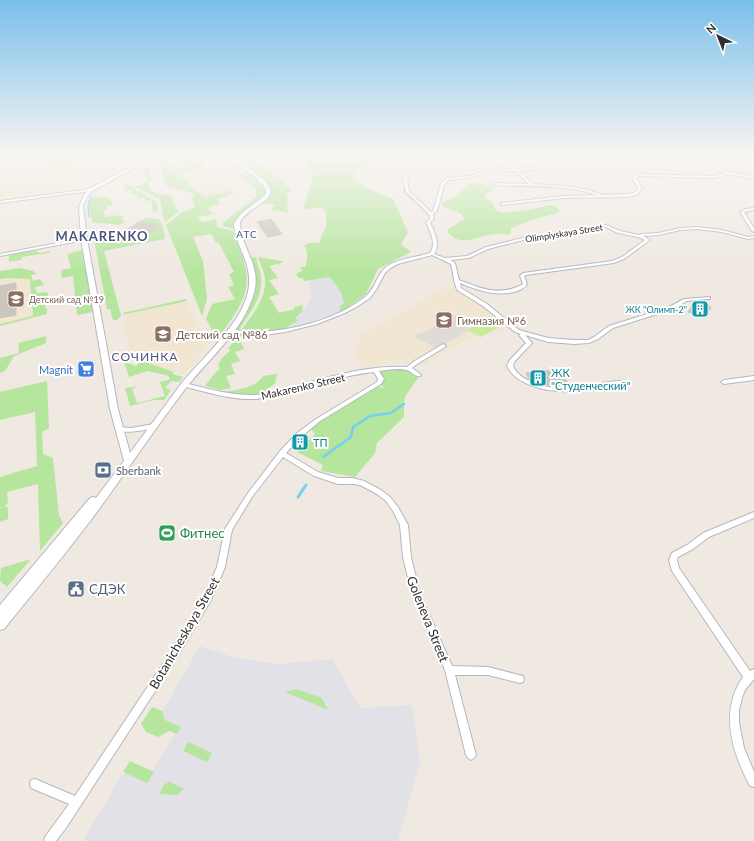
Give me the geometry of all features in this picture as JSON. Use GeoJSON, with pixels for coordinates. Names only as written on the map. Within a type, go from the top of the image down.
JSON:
{"type":"FeatureCollection","features":[{"type":"Feature","properties":{"kind":"street"},"geometry":{"type":"LineString","coordinates":[[0,202],[66,193]]}},
{"type":"Feature","properties":{"kind":"street"},"geometry":{"type":"LineString","coordinates":[[0,613],[72,525],[128,461],[119,429],[84,239],[81,207],[88,193]]}},
{"type":"Feature","properties":{"kind":"street"},"geometry":{"type":"LineString","coordinates":[[0,625],[80,527],[185,385],[230,330],[246,304],[252,284],[248,257],[238,231],[237,224],[242,216],[264,200],[268,193]]}},
{"type":"Feature","properties":{"kind":"street"},"geometry":{"type":"LineString","coordinates":[[409,193],[431,214]]}},
{"type":"Feature","properties":{"kind":"street"},"geometry":{"type":"LineString","coordinates":[[230,330],[256,334],[284,330],[327,319],[350,309],[369,295],[386,269],[404,261],[432,254],[435,251],[436,242],[428,222],[432,219],[431,214],[434,211],[441,193]]}},
{"type":"Feature","properties":{"kind":"street"},"geometry":{"type":"LineString","coordinates":[[594,193],[602,196]]}},
{"type":"Feature","properties":{"kind":"street"},"geometry":{"type":"LineString","coordinates":[[502,204],[564,198],[625,196],[636,193]]}},
{"type":"Feature","properties":{"kind":"street"},"geometry":{"type":"LineString","coordinates":[[754,209],[742,212],[754,231]]}},
{"type":"Feature","properties":{"kind":"street","name":"Olimpiyskaya Street"},"geometry":{"type":"LineString","coordinates":[[443,259],[464,258],[487,248],[531,237],[606,226],[626,235],[639,236],[659,234],[680,229],[696,228],[722,231],[744,237],[754,237]]}},
{"type":"Feature","properties":{"kind":"street"},"geometry":{"type":"LineString","coordinates":[[456,280],[491,292],[514,290],[524,286],[525,284],[522,276],[524,274],[597,266],[618,260],[647,241],[639,236]]}},
{"type":"Feature","properties":{"kind":"street"},"geometry":{"type":"LineString","coordinates":[[0,255],[84,239]]}},
{"type":"Feature","properties":{"kind":"street","name":"Olimpiyskaya Street"},"geometry":{"type":"LineString","coordinates":[[432,254],[453,263],[459,289],[485,305],[517,331],[548,340],[583,342],[602,335],[611,327],[671,308],[686,300],[708,298]]}},
{"type":"Feature","properties":{"kind":"street"},"geometry":{"type":"LineString","coordinates":[[517,331],[529,343],[511,362],[510,366],[515,374],[525,381],[548,390],[563,391],[625,382]]}},
{"type":"Feature","properties":{"kind":"street"},"geometry":{"type":"LineString","coordinates":[[418,375],[414,370],[409,368],[443,346]]}},
{"type":"Feature","properties":{"kind":"street","name":"Makarenko Street"},"geometry":{"type":"LineString","coordinates":[[185,385],[218,393],[258,397],[375,369],[387,367],[409,368]]}},
{"type":"Feature","properties":{"kind":"street","name":"Botanicheskaya Street"},"geometry":{"type":"LineString","coordinates":[[49,841],[77,802],[169,662],[208,597],[221,567],[229,529],[250,495],[282,453],[308,427],[379,383],[381,379],[375,369]]}},
{"type":"Feature","properties":{"kind":"street"},"geometry":{"type":"LineString","coordinates":[[724,382],[754,378]]}},
{"type":"Feature","properties":{"kind":"street"},"geometry":{"type":"LineString","coordinates":[[119,429],[132,430],[154,426]]}},
{"type":"Feature","properties":{"kind":"street","name":"Goleneva Street"},"geometry":{"type":"LineString","coordinates":[[282,453],[316,474],[338,481],[353,481],[362,483],[379,492],[396,508],[404,525],[407,556],[416,594],[449,670],[471,755]]}},
{"type":"Feature","properties":{"kind":"street"},"geometry":{"type":"LineString","coordinates":[[754,515],[706,535],[690,547],[675,555],[673,560],[675,569],[751,675],[738,695],[735,714],[738,744],[742,758],[754,782]]}},
{"type":"Feature","properties":{"kind":"street","name":"Goleneva Street"},"geometry":{"type":"LineString","coordinates":[[449,670],[488,671],[520,679]]}},
{"type":"Feature","properties":{"kind":"street"},"geometry":{"type":"LineString","coordinates":[[35,784],[77,802]]}},
{"type":"Feature","properties":{"kind":"shaded area"},"geometry":{"type":"Polygon","coordinates":[[[0,193],[44,193],[0,200],[0,193]]]}},
{"type":"Feature","properties":{"kind":"shaded area"},"geometry":{"type":"Polygon","coordinates":[[[199,193],[222,193],[204,197],[199,193]]]}},
{"type":"Feature","properties":{"kind":"shaded area"},"geometry":{"type":"Polygon","coordinates":[[[330,277],[342,294],[345,303],[340,306],[340,313],[296,328],[289,323],[302,312],[312,296],[308,281],[330,277]]]}},
{"type":"Feature","properties":{"kind":"shaded area","name":"Детский сад №19"},"geometry":{"type":"Polygon","coordinates":[[[0,279],[30,279],[33,316],[0,324],[0,279]]]}},
{"type":"Feature","properties":{"kind":"shaded area","name":"Гимназия №6"},"geometry":{"type":"Polygon","coordinates":[[[452,285],[490,311],[509,328],[466,340],[424,365],[419,366],[403,361],[362,367],[353,356],[361,334],[452,285]]]}},
{"type":"Feature","properties":{"kind":"shaded area","name":"Детский сад №86"},"geometry":{"type":"Polygon","coordinates":[[[187,301],[207,347],[183,375],[131,357],[122,320],[126,317],[126,314],[187,301]]]}},
{"type":"Feature","properties":{"kind":"shaded area"},"geometry":{"type":"Polygon","coordinates":[[[459,313],[477,322],[466,329],[469,331],[437,349],[414,336],[421,332],[423,333],[447,320],[444,317],[449,319],[459,313]]]}},
{"type":"Feature","properties":{"kind":"shaded area"},"geometry":{"type":"Polygon","coordinates":[[[200,646],[236,658],[280,664],[332,659],[361,708],[412,705],[420,763],[398,841],[83,841],[121,776],[134,769],[150,776],[179,726],[165,720],[162,711],[200,646]]]}},
{"type":"Feature","properties":{"kind":"green space"},"geometry":{"type":"Polygon","coordinates":[[[138,193],[142,193],[149,197],[158,205],[158,211],[153,212],[151,200],[145,201],[145,197],[138,198],[138,193]]]}},
{"type":"Feature","properties":{"kind":"green space"},"geometry":{"type":"Polygon","coordinates":[[[147,193],[171,196],[178,212],[165,222],[161,204],[159,199],[147,193]]]}},
{"type":"Feature","properties":{"kind":"green space"},"geometry":{"type":"Polygon","coordinates":[[[192,193],[199,193],[204,197],[221,193],[233,193],[229,194],[230,196],[219,198],[218,201],[220,204],[211,206],[208,209],[213,214],[198,217],[202,222],[216,219],[217,226],[233,231],[244,263],[246,287],[243,297],[238,308],[219,337],[213,332],[206,319],[212,304],[235,299],[228,287],[234,285],[229,274],[234,272],[219,243],[216,243],[211,234],[193,237],[203,261],[207,299],[202,316],[166,225],[181,213],[195,207],[192,198],[194,197],[192,193]]]}},
{"type":"Feature","properties":{"kind":"green space"},"geometry":{"type":"Polygon","coordinates":[[[256,193],[265,193],[235,220],[234,229],[223,226],[223,223],[256,197],[256,193]]]}},
{"type":"Feature","properties":{"kind":"green space"},"geometry":{"type":"Polygon","coordinates":[[[271,193],[286,193],[288,197],[286,198],[289,202],[286,203],[288,207],[286,208],[289,212],[270,210],[276,205],[262,203],[271,193]]]}},
{"type":"Feature","properties":{"kind":"green space"},"geometry":{"type":"Polygon","coordinates":[[[308,193],[380,193],[393,199],[408,232],[401,244],[411,252],[378,269],[366,294],[340,313],[340,306],[344,303],[342,294],[330,277],[305,281],[302,278],[299,278],[296,274],[303,270],[300,267],[305,267],[306,264],[307,253],[304,245],[319,243],[326,226],[326,212],[322,207],[303,210],[308,193]]]}},
{"type":"Feature","properties":{"kind":"green space"},"geometry":{"type":"Polygon","coordinates":[[[459,193],[487,193],[485,194],[485,199],[491,201],[498,211],[502,212],[514,212],[548,205],[555,206],[559,210],[558,213],[531,220],[511,228],[510,234],[494,234],[469,240],[462,240],[452,236],[447,230],[464,219],[462,214],[441,205],[445,201],[459,193]]]}},
{"type":"Feature","properties":{"kind":"green space"},"geometry":{"type":"Polygon","coordinates":[[[92,197],[109,198],[113,205],[106,206],[107,209],[103,210],[105,217],[121,215],[123,217],[122,220],[126,221],[119,225],[92,222],[89,207],[92,197]]]}},
{"type":"Feature","properties":{"kind":"green space"},"geometry":{"type":"Polygon","coordinates":[[[146,218],[159,219],[162,225],[141,221],[146,218]]]}},
{"type":"Feature","properties":{"kind":"green space"},"geometry":{"type":"Polygon","coordinates":[[[162,225],[165,239],[104,251],[121,316],[117,320],[113,320],[110,309],[107,309],[94,240],[111,236],[116,239],[138,241],[162,225]]]}},
{"type":"Feature","properties":{"kind":"green space"},"geometry":{"type":"Polygon","coordinates":[[[32,249],[40,253],[50,251],[50,253],[22,257],[21,260],[9,262],[9,254],[32,249]]]}},
{"type":"Feature","properties":{"kind":"green space"},"geometry":{"type":"Polygon","coordinates":[[[82,250],[93,312],[77,315],[73,276],[62,278],[61,270],[71,268],[67,254],[82,250]]]}},
{"type":"Feature","properties":{"kind":"green space"},"geometry":{"type":"Polygon","coordinates":[[[256,257],[261,275],[261,285],[258,299],[239,330],[235,329],[252,300],[255,284],[250,258],[256,257]]]}},
{"type":"Feature","properties":{"kind":"green space"},"geometry":{"type":"Polygon","coordinates":[[[258,257],[282,261],[282,263],[269,266],[278,278],[269,280],[279,294],[269,297],[279,313],[295,309],[294,307],[303,305],[302,312],[295,318],[298,320],[285,329],[270,331],[269,328],[263,329],[263,332],[241,331],[258,306],[264,293],[265,278],[258,257]]]}},
{"type":"Feature","properties":{"kind":"green space"},"geometry":{"type":"Polygon","coordinates":[[[20,268],[33,271],[37,274],[31,275],[33,281],[40,279],[44,285],[35,287],[37,293],[48,293],[45,308],[47,308],[47,314],[0,326],[0,324],[33,316],[30,279],[0,279],[0,271],[20,268]]]}},
{"type":"Feature","properties":{"kind":"green space"},"geometry":{"type":"Polygon","coordinates":[[[186,299],[187,301],[124,315],[123,313],[186,299]]]}},
{"type":"Feature","properties":{"kind":"green space"},"geometry":{"type":"Polygon","coordinates":[[[484,320],[499,327],[481,337],[467,330],[484,320]]]}},
{"type":"Feature","properties":{"kind":"green space"},"geometry":{"type":"Polygon","coordinates":[[[239,334],[265,334],[240,340],[244,349],[235,352],[240,361],[231,364],[235,374],[226,376],[231,388],[221,390],[205,386],[220,369],[218,365],[222,358],[231,350],[228,349],[239,334]]]}},
{"type":"Feature","properties":{"kind":"green space"},"geometry":{"type":"Polygon","coordinates":[[[46,336],[46,343],[14,356],[5,371],[0,373],[0,358],[19,353],[18,343],[46,336]]]}},
{"type":"Feature","properties":{"kind":"green space"},"geometry":{"type":"Polygon","coordinates":[[[142,361],[174,372],[172,374],[183,377],[179,382],[171,381],[165,388],[171,390],[164,400],[153,400],[130,406],[125,388],[139,386],[132,389],[137,403],[165,396],[160,382],[169,380],[169,376],[148,371],[129,377],[124,362],[136,366],[142,361]]]}},
{"type":"Feature","properties":{"kind":"green space"},"geometry":{"type":"Polygon","coordinates":[[[402,367],[418,375],[418,378],[406,395],[404,401],[404,417],[377,443],[375,453],[355,477],[321,471],[323,465],[297,452],[315,434],[308,427],[376,385],[386,390],[379,383],[375,369],[402,367]]]}},
{"type":"Feature","properties":{"kind":"green space"},"geometry":{"type":"Polygon","coordinates":[[[277,374],[275,383],[268,389],[255,395],[242,396],[218,393],[249,387],[259,381],[263,376],[277,374]]]}},
{"type":"Feature","properties":{"kind":"green space"},"geometry":{"type":"Polygon","coordinates":[[[47,381],[49,428],[42,432],[43,454],[53,458],[59,516],[63,523],[40,551],[38,484],[7,492],[8,503],[5,506],[8,507],[8,519],[0,522],[0,508],[2,507],[0,507],[0,477],[37,466],[35,412],[0,420],[0,392],[47,381]]]}},
{"type":"Feature","properties":{"kind":"green space"},"geometry":{"type":"Polygon","coordinates":[[[31,559],[7,587],[0,581],[1,568],[31,559]]]}},
{"type":"Feature","properties":{"kind":"green space"},"geometry":{"type":"Polygon","coordinates":[[[296,689],[322,698],[328,710],[285,692],[296,689]]]}},
{"type":"Feature","properties":{"kind":"green space"},"geometry":{"type":"Polygon","coordinates":[[[152,707],[162,711],[165,720],[181,727],[177,734],[169,731],[158,737],[146,732],[141,724],[152,707]]]}},
{"type":"Feature","properties":{"kind":"green space"},"geometry":{"type":"Polygon","coordinates":[[[188,742],[212,753],[207,762],[183,751],[188,742]]]}},
{"type":"Feature","properties":{"kind":"green space"},"geometry":{"type":"Polygon","coordinates":[[[130,761],[154,772],[147,783],[123,772],[130,761]]]}},
{"type":"Feature","properties":{"kind":"green space"},"geometry":{"type":"Polygon","coordinates":[[[168,781],[184,789],[177,795],[159,794],[165,783],[167,784],[168,781]]]}},
{"type":"Feature","properties":{"kind":"building"},"geometry":{"type":"Polygon","coordinates":[[[271,219],[282,234],[268,237],[257,222],[271,219]]]}},
{"type":"Feature","properties":{"kind":"building"},"geometry":{"type":"Polygon","coordinates":[[[140,221],[161,225],[147,235],[125,231],[140,221]]]}},
{"type":"Feature","properties":{"kind":"building","name":"Детский сад №19"},"geometry":{"type":"Polygon","coordinates":[[[16,283],[16,315],[0,318],[0,286],[16,283]]]}},
{"type":"Feature","properties":{"kind":"building","name":"ЖК \"Олимп-2\""},"geometry":{"type":"Polygon","coordinates":[[[695,302],[711,307],[705,317],[688,312],[695,302]]]}},
{"type":"Feature","properties":{"kind":"building"},"geometry":{"type":"Polygon","coordinates":[[[560,369],[569,385],[558,386],[543,384],[529,379],[526,373],[560,369]]]}},
{"type":"Feature","properties":{"kind":"waterway"},"geometry":{"type":"LineString","coordinates":[[406,193],[418,203]]}},
{"type":"Feature","properties":{"kind":"waterway"},"geometry":{"type":"LineString","coordinates":[[89,217],[88,206],[91,197]]}},
{"type":"Feature","properties":{"kind":"waterway"},"geometry":{"type":"LineString","coordinates":[[323,457],[351,437],[353,427],[370,416],[391,413],[404,404]]}},
{"type":"Feature","properties":{"kind":"waterway"},"geometry":{"type":"LineString","coordinates":[[298,497],[306,485]]}},
{"type":"Feature","properties":{"kind":"place","name":"Детский сад №19"},"geometry":{"type":"Point","coordinates":[16,299]}},
{"type":"Feature","properties":{"kind":"place","name":"ЖК \"Олимп-2\""},"geometry":{"type":"Point","coordinates":[700,309]}},
{"type":"Feature","properties":{"kind":"place","name":"Гимназия №6"},"geometry":{"type":"Point","coordinates":[444,320]}},
{"type":"Feature","properties":{"kind":"place","name":"Детский сад №86"},"geometry":{"type":"Point","coordinates":[163,334]}},
{"type":"Feature","properties":{"kind":"place","name":"Magnit"},"geometry":{"type":"Point","coordinates":[86,369]}},
{"type":"Feature","properties":{"kind":"place","name":"ЖК \"Студенческий\""},"geometry":{"type":"Point","coordinates":[538,378]}},
{"type":"Feature","properties":{"kind":"place","name":"ТП"},"geometry":{"type":"Point","coordinates":[300,442]}},
{"type":"Feature","properties":{"kind":"place","name":"Sberbank"},"geometry":{"type":"Point","coordinates":[103,470]}},
{"type":"Feature","properties":{"kind":"place","name":"Фитнес"},"geometry":{"type":"Point","coordinates":[167,533]}},
{"type":"Feature","properties":{"kind":"place","name":"СДЭК"},"geometry":{"type":"Point","coordinates":[76,589]}},
{"type":"Feature","properties":{"kind":"district","name":"АТС"},"geometry":{"type":"Point","coordinates":[247,234]}},
{"type":"Feature","properties":{"kind":"district","name":"MAKARENKO"},"geometry":{"type":"Point","coordinates":[102,236]}},
{"type":"Feature","properties":{"kind":"district","name":"СОЧИНКА"},"geometry":{"type":"Point","coordinates":[145,356]}}]}
